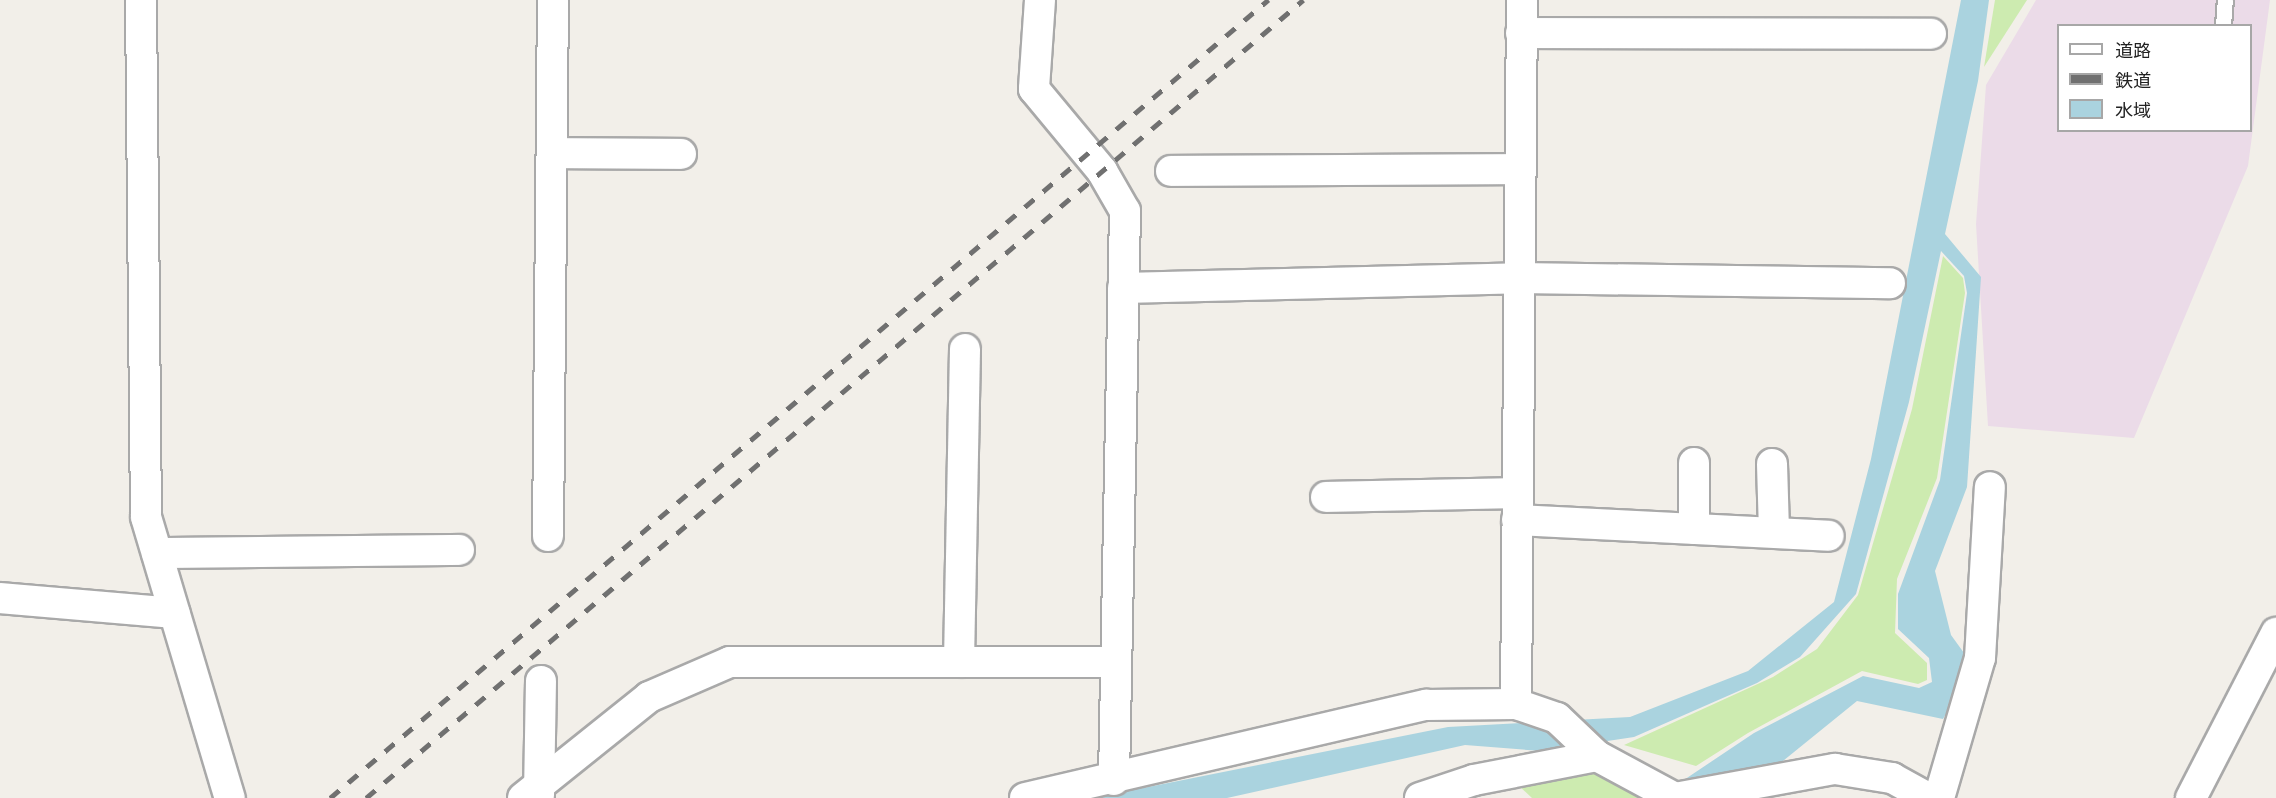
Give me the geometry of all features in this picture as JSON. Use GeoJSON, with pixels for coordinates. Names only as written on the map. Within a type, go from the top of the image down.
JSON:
{"type":"FeatureCollection","features":[{"type":"Feature","properties":{"kind":"street"},"geometry":{"type":"LineString","coordinates":[[141,0],[146,517],[230,798]]}},
{"type":"Feature","properties":{"kind":"street"},"geometry":{"type":"LineString","coordinates":[[548,536],[554,0]]}},
{"type":"Feature","properties":{"kind":"street"},"geometry":{"type":"LineString","coordinates":[[1040,0],[1034,89],[1102,171],[1125,211],[1114,780]]}},
{"type":"Feature","properties":{"kind":"street"},"geometry":{"type":"LineString","coordinates":[[1516,704],[1522,0]]}},
{"type":"Feature","properties":{"kind":"street"},"geometry":{"type":"LineString","coordinates":[[1521,33],[1931,34]]}},
{"type":"Feature","properties":{"kind":"street"},"geometry":{"type":"LineString","coordinates":[[552,153],[681,154]]}},
{"type":"Feature","properties":{"kind":"street"},"geometry":{"type":"LineString","coordinates":[[1171,171],[1520,169]]}},
{"type":"Feature","properties":{"kind":"street"},"geometry":{"type":"LineString","coordinates":[[1123,288],[1519,278],[1890,283]]}},
{"type":"Feature","properties":{"kind":"street"},"geometry":{"type":"LineString","coordinates":[[960,662],[965,349]]}},
{"type":"Feature","properties":{"kind":"street"},"geometry":{"type":"LineString","coordinates":[[1694,463],[1694,529]]}},
{"type":"Feature","properties":{"kind":"street"},"geometry":{"type":"LineString","coordinates":[[1772,464],[1774,532]]}},
{"type":"Feature","properties":{"kind":"street"},"geometry":{"type":"LineString","coordinates":[[1939,798],[1980,658],[1990,487]]}},
{"type":"Feature","properties":{"kind":"street"},"geometry":{"type":"LineString","coordinates":[[1326,497],[1517,507],[1694,529],[1829,536]]}},
{"type":"Feature","properties":{"kind":"street"},"geometry":{"type":"LineString","coordinates":[[156,553],[459,550]]}},
{"type":"Feature","properties":{"kind":"street"},"geometry":{"type":"LineString","coordinates":[[0,598],[174,613]]}},
{"type":"Feature","properties":{"kind":"street"},"geometry":{"type":"LineString","coordinates":[[2191,798],[2276,633]]}},
{"type":"Feature","properties":{"kind":"street"},"geometry":{"type":"LineString","coordinates":[[534,793],[649,697],[730,662],[1116,662]]}},
{"type":"Feature","properties":{"kind":"street"},"geometry":{"type":"LineString","coordinates":[[534,793],[541,681]]}},
{"type":"Feature","properties":{"kind":"street"},"geometry":{"type":"LineString","coordinates":[[1025,798],[1114,780],[1426,705],[1516,704],[1557,718],[1597,756],[1675,798],[1835,769],[1892,778],[1928,798]]}},
{"type":"Feature","properties":{"kind":"street"},"geometry":{"type":"LineString","coordinates":[[1420,798],[1474,780],[1597,756]]}},
{"type":"Feature","properties":{"kind":"street"},"geometry":{"type":"LineString","coordinates":[[1866,798],[1892,778]]}},
{"type":"Feature","properties":{"kind":"lane"},"geometry":{"type":"LineString","coordinates":[[2223,24],[2225,0]]}},
{"type":"Feature","properties":{"kind":"shaded area"},"geometry":{"type":"Polygon","coordinates":[[[2036,0],[2270,0],[2248,166],[2134,438],[1988,426],[1976,224],[1986,85],[2036,0]]]}},
{"type":"Feature","properties":{"kind":"green space"},"geometry":{"type":"Polygon","coordinates":[[[1995,0],[2027,0],[1984,67],[1995,0]]]}},
{"type":"Feature","properties":{"kind":"green space"},"geometry":{"type":"Polygon","coordinates":[[[1943,256],[1963,278],[1965,293],[1937,478],[1897,579],[1895,633],[1927,663],[1927,680],[1918,684],[1862,671],[1748,733],[1696,766],[1624,745],[1773,677],[1817,649],[1858,595],[1912,409],[1943,256]]]}},
{"type":"Feature","properties":{"kind":"green space"},"geometry":{"type":"Polygon","coordinates":[[[1593,772],[1640,798],[1532,798],[1516,783],[1593,772]]]}},
{"type":"Feature","properties":{"kind":"water"},"geometry":{"type":"Polygon","coordinates":[[[1961,0],[1989,0],[1978,81],[1945,234],[1981,277],[1967,487],[1935,571],[1951,635],[1964,653],[1954,700],[1943,719],[1857,701],[1778,765],[1657,798],[1754,733],[1863,676],[1919,688],[1932,682],[1929,658],[1898,629],[1898,594],[1940,480],[1967,293],[1964,276],[1941,251],[1909,402],[1856,594],[1800,657],[1757,683],[1634,737],[1541,751],[1465,745],[1227,798],[1093,798],[1448,727],[1630,717],[1748,671],[1834,602],[1871,459],[1961,0]]]}},
{"type":"Feature","properties":{"kind":"railway"},"geometry":{"type":"LineString","coordinates":[[330,798],[1268,0]]}},
{"type":"Feature","properties":{"kind":"railway"},"geometry":{"type":"LineString","coordinates":[[366,798],[1303,0]]}}]}
